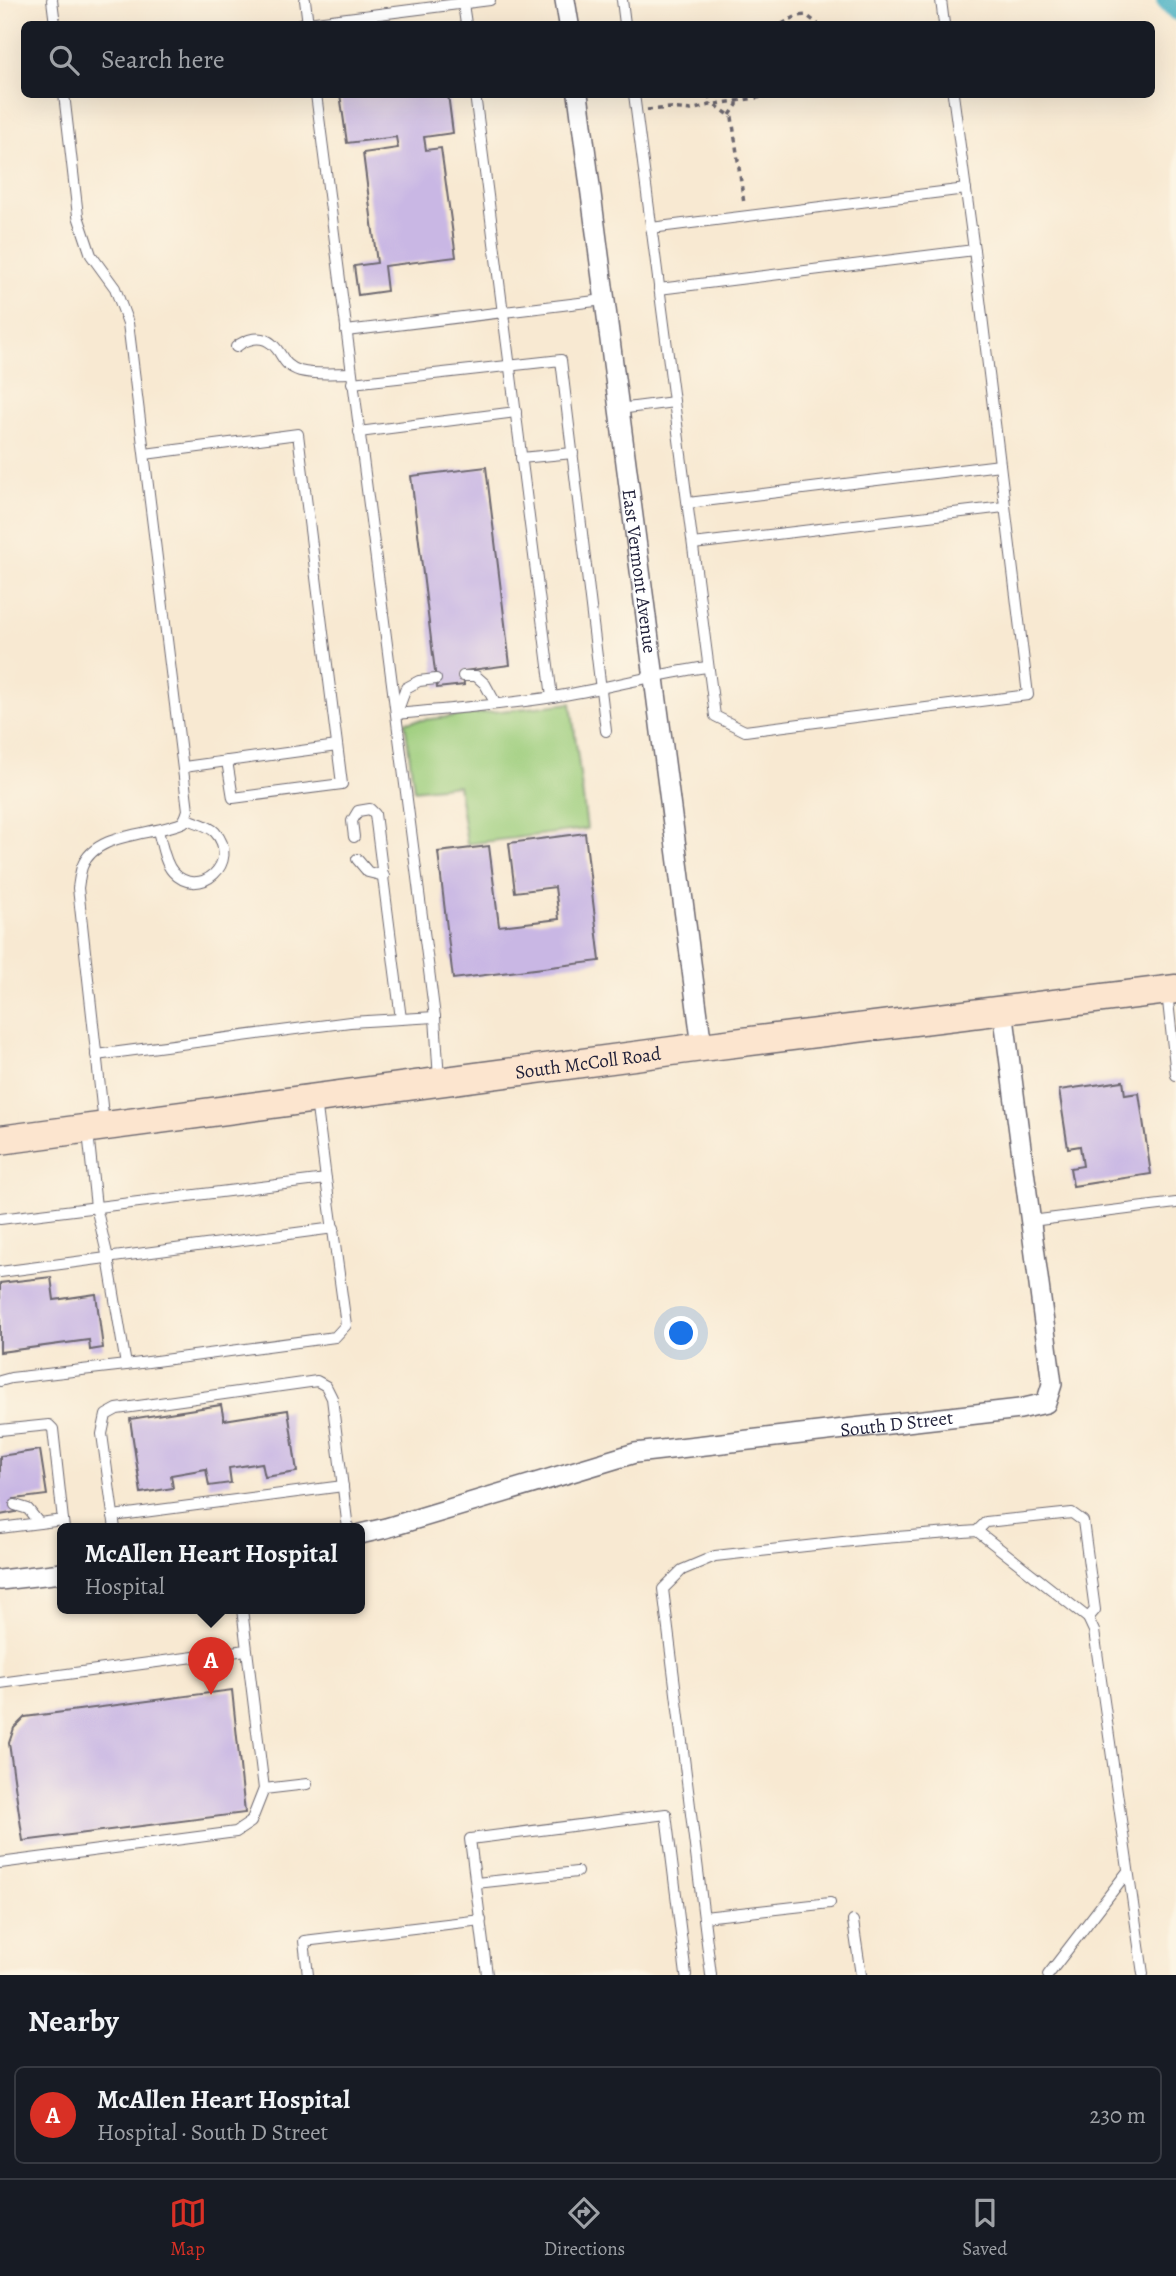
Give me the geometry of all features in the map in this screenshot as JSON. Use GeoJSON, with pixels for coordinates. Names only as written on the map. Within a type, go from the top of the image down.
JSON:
{"type":"FeatureCollection","features":[{"type":"Feature","properties":{"kind":"street"},"geometry":{"type":"LineString","coordinates":[[565,0],[568,21]]}},
{"type":"Feature","properties":{"kind":"street","name":"East Vermont Avenue"},"geometry":{"type":"LineString","coordinates":[[579,98],[702,1047]]}},
{"type":"Feature","properties":{"kind":"street","name":"South McColl Road"},"geometry":{"type":"LineString","coordinates":[[0,1140],[702,1047],[1171,989]]}},
{"type":"Feature","properties":{"kind":"street","name":"South D Street"},"geometry":{"type":"LineString","coordinates":[[365,1533],[635,1454],[1020,1409],[1046,1403],[1052,1384],[1003,1010]]}},
{"type":"Feature","properties":{"kind":"street"},"geometry":{"type":"LineString","coordinates":[[0,1580],[57,1574]]}},
{"type":"Feature","properties":{"kind":"lane"},"geometry":{"type":"LineString","coordinates":[[52,0],[55,21]]}},
{"type":"Feature","properties":{"kind":"lane"},"geometry":{"type":"LineString","coordinates":[[304,0],[307,21]]}},
{"type":"Feature","properties":{"kind":"lane"},"geometry":{"type":"LineString","coordinates":[[330,21],[490,0]]}},
{"type":"Feature","properties":{"kind":"lane"},"geometry":{"type":"LineString","coordinates":[[622,0],[624,21]]}},
{"type":"Feature","properties":{"kind":"lane"},"geometry":{"type":"LineString","coordinates":[[941,0],[944,21]]}},
{"type":"Feature","properties":{"kind":"lane"},"geometry":{"type":"LineString","coordinates":[[463,4],[466,21]]}},
{"type":"Feature","properties":{"kind":"lane"},"geometry":{"type":"LineString","coordinates":[[64,98],[78,216],[91,255],[115,288],[128,323],[188,810],[184,822],[170,829],[116,839],[101,846],[89,855],[82,867],[78,888],[96,1055],[96,1207],[108,1258],[126,1365]]}},
{"type":"Feature","properties":{"kind":"lane"},"geometry":{"type":"LineString","coordinates":[[317,98],[397,714],[435,1017],[440,1082]]}},
{"type":"Feature","properties":{"kind":"lane"},"geometry":{"type":"LineString","coordinates":[[476,98],[552,697]]}},
{"type":"Feature","properties":{"kind":"lane"},"geometry":{"type":"LineString","coordinates":[[634,98],[715,716],[746,731],[1028,695],[954,98]]}},
{"type":"Feature","properties":{"kind":"lane"},"geometry":{"type":"LineString","coordinates":[[651,228],[966,190]]}},
{"type":"Feature","properties":{"kind":"lane"},"geometry":{"type":"LineString","coordinates":[[659,289],[974,250]]}},
{"type":"Feature","properties":{"kind":"lane"},"geometry":{"type":"LineString","coordinates":[[346,331],[604,300]]}},
{"type":"Feature","properties":{"kind":"lane"},"geometry":{"type":"LineString","coordinates":[[236,347],[249,339],[260,339],[272,343],[289,366],[302,372],[352,378],[561,360],[603,688],[606,731]]}},
{"type":"Feature","properties":{"kind":"lane"},"geometry":{"type":"LineString","coordinates":[[619,409],[674,402]]}},
{"type":"Feature","properties":{"kind":"lane"},"geometry":{"type":"LineString","coordinates":[[359,432],[516,412]]}},
{"type":"Feature","properties":{"kind":"lane"},"geometry":{"type":"LineString","coordinates":[[145,454],[298,434],[341,784],[233,798],[227,761]]}},
{"type":"Feature","properties":{"kind":"lane"},"geometry":{"type":"LineString","coordinates":[[522,458],[573,453]]}},
{"type":"Feature","properties":{"kind":"lane"},"geometry":{"type":"LineString","coordinates":[[688,503],[1000,465]]}},
{"type":"Feature","properties":{"kind":"lane"},"geometry":{"type":"LineString","coordinates":[[693,544],[1004,507]]}},
{"type":"Feature","properties":{"kind":"lane"},"geometry":{"type":"LineString","coordinates":[[397,714],[552,697],[707,667]]}},
{"type":"Feature","properties":{"kind":"lane"},"geometry":{"type":"LineString","coordinates":[[463,676],[476,676],[485,684],[496,704]]}},
{"type":"Feature","properties":{"kind":"lane"},"geometry":{"type":"LineString","coordinates":[[397,714],[406,688],[419,681],[436,679]]}},
{"type":"Feature","properties":{"kind":"lane"},"geometry":{"type":"LineString","coordinates":[[184,767],[337,746]]}},
{"type":"Feature","properties":{"kind":"lane"},"geometry":{"type":"LineString","coordinates":[[354,837],[352,821],[358,811],[370,809],[375,814],[401,1019]]}},
{"type":"Feature","properties":{"kind":"lane"},"geometry":{"type":"LineString","coordinates":[[159,831],[172,871],[183,880],[195,883],[206,880],[217,873],[224,859],[222,844],[214,830],[185,818]]}},
{"type":"Feature","properties":{"kind":"lane"},"geometry":{"type":"LineString","coordinates":[[357,859],[368,872],[384,876]]}},
{"type":"Feature","properties":{"kind":"lane"},"geometry":{"type":"LineString","coordinates":[[1171,989],[1176,1075]]}},
{"type":"Feature","properties":{"kind":"lane"},"geometry":{"type":"LineString","coordinates":[[96,1055],[350,1023],[435,1017]]}},
{"type":"Feature","properties":{"kind":"lane"},"geometry":{"type":"LineString","coordinates":[[0,1381],[335,1337],[346,1325],[316,1098]]}},
{"type":"Feature","properties":{"kind":"lane"},"geometry":{"type":"LineString","coordinates":[[0,1219],[326,1180]]}},
{"type":"Feature","properties":{"kind":"lane"},"geometry":{"type":"LineString","coordinates":[[1031,1221],[1176,1203]]}},
{"type":"Feature","properties":{"kind":"lane"},"geometry":{"type":"LineString","coordinates":[[0,1272],[334,1228]]}},
{"type":"Feature","properties":{"kind":"lane"},"geometry":{"type":"LineString","coordinates":[[114,1523],[102,1434],[106,1415],[117,1409],[317,1381],[326,1386],[332,1398],[347,1523]]}},
{"type":"Feature","properties":{"kind":"lane"},"geometry":{"type":"LineString","coordinates":[[0,1430],[49,1425],[53,1430],[64,1523]]}},
{"type":"Feature","properties":{"kind":"lane"},"geometry":{"type":"LineString","coordinates":[[113,1516],[343,1486]]}},
{"type":"Feature","properties":{"kind":"lane"},"geometry":{"type":"LineString","coordinates":[[15,1505],[28,1509],[39,1523]]}},
{"type":"Feature","properties":{"kind":"lane"},"geometry":{"type":"LineString","coordinates":[[711,1975],[663,1589],[682,1570],[715,1556],[870,1539],[977,1531],[986,1522],[1072,1513],[1083,1521],[1094,1610],[1088,1618]]}},
{"type":"Feature","properties":{"kind":"lane"},"geometry":{"type":"LineString","coordinates":[[0,1528],[39,1523],[57,1524]]}},
{"type":"Feature","properties":{"kind":"lane"},"geometry":{"type":"LineString","coordinates":[[977,1531],[1088,1618],[1094,1631],[1143,1974]]}},
{"type":"Feature","properties":{"kind":"lane"},"geometry":{"type":"LineString","coordinates":[[0,1863],[236,1832],[251,1822],[264,1789],[242,1614]]}},
{"type":"Feature","properties":{"kind":"lane"},"geometry":{"type":"LineString","coordinates":[[0,1683],[246,1650]]}},
{"type":"Feature","properties":{"kind":"lane"},"geometry":{"type":"LineString","coordinates":[[264,1789],[307,1784]]}},
{"type":"Feature","properties":{"kind":"lane"},"geometry":{"type":"LineString","coordinates":[[487,1975],[470,1839],[666,1814],[686,1975]]}},
{"type":"Feature","properties":{"kind":"lane"},"geometry":{"type":"LineString","coordinates":[[1048,1975],[1128,1871]]}},
{"type":"Feature","properties":{"kind":"lane"},"geometry":{"type":"LineString","coordinates":[[476,1884],[577,1872]]}},
{"type":"Feature","properties":{"kind":"lane"},"geometry":{"type":"LineString","coordinates":[[704,1917],[830,1903]]}},
{"type":"Feature","properties":{"kind":"lane"},"geometry":{"type":"LineString","coordinates":[[308,1975],[304,1941],[481,1920]]}},
{"type":"Feature","properties":{"kind":"lane"},"geometry":{"type":"LineString","coordinates":[[853,1921],[861,1975]]}},
{"type":"Feature","properties":{"kind":"path"},"geometry":{"type":"LineString","coordinates":[[788,21],[806,15],[814,21]]}},
{"type":"Feature","properties":{"kind":"path"},"geometry":{"type":"LineString","coordinates":[[710,98],[712,104],[732,117],[746,216]]}},
{"type":"Feature","properties":{"kind":"path"},"geometry":{"type":"LineString","coordinates":[[636,110],[691,110],[712,104],[757,98]]}},
{"type":"Feature","properties":{"kind":"path"},"geometry":{"type":"LineString","coordinates":[[730,115],[737,106],[737,101]]}},
{"type":"Feature","properties":{"kind":"green space"},"geometry":{"type":"Polygon","coordinates":[[[571,703],[587,829],[467,844],[458,785],[414,790],[405,722],[571,703]]]}},
{"type":"Feature","properties":{"kind":"building"},"geometry":{"type":"Polygon","coordinates":[[[341,98],[449,98],[453,133],[424,137],[426,150],[441,148],[456,257],[384,266],[387,291],[358,295],[354,266],[377,263],[363,153],[398,148],[396,137],[347,143],[341,98]]]}},
{"type":"Feature","properties":{"kind":"building"},"geometry":{"type":"Polygon","coordinates":[[[486,467],[510,665],[463,671],[464,685],[437,688],[411,476],[486,467]]]}},
{"type":"Feature","properties":{"kind":"building"},"geometry":{"type":"Polygon","coordinates":[[[585,833],[600,961],[453,979],[438,852],[489,846],[499,926],[559,919],[555,887],[515,892],[509,843],[585,833]]]}},
{"type":"Feature","properties":{"kind":"building"},"geometry":{"type":"Polygon","coordinates":[[[1123,1081],[1125,1095],[1139,1093],[1151,1174],[1073,1186],[1070,1168],[1083,1166],[1080,1146],[1068,1148],[1059,1090],[1123,1081]]]}},
{"type":"Feature","properties":{"kind":"building"},"geometry":{"type":"Polygon","coordinates":[[[51,1277],[54,1300],[96,1294],[103,1348],[90,1350],[89,1340],[0,1352],[0,1283],[51,1277]]]}},
{"type":"Feature","properties":{"kind":"building"},"geometry":{"type":"Polygon","coordinates":[[[221,1405],[224,1420],[288,1410],[297,1472],[265,1477],[262,1463],[229,1468],[231,1483],[209,1486],[206,1469],[171,1475],[173,1488],[141,1493],[130,1419],[221,1405]]]}},
{"type":"Feature","properties":{"kind":"building"},"geometry":{"type":"Polygon","coordinates":[[[40,1450],[47,1495],[14,1499],[16,1512],[0,1515],[0,1456],[40,1450]]]}},
{"type":"Feature","properties":{"kind":"building"},"geometry":{"type":"Polygon","coordinates":[[[232,1690],[245,1813],[23,1841],[9,1743],[14,1728],[25,1717],[232,1690]]]}},
{"type":"Feature","properties":{"kind":"waterway"},"geometry":{"type":"LineString","coordinates":[[1165,0],[1176,12]]}},
{"type":"Feature","properties":{"kind":"place","name":"McAllen Heart Hospital"},"geometry":{"type":"Point","coordinates":[211,1695]}}]}
